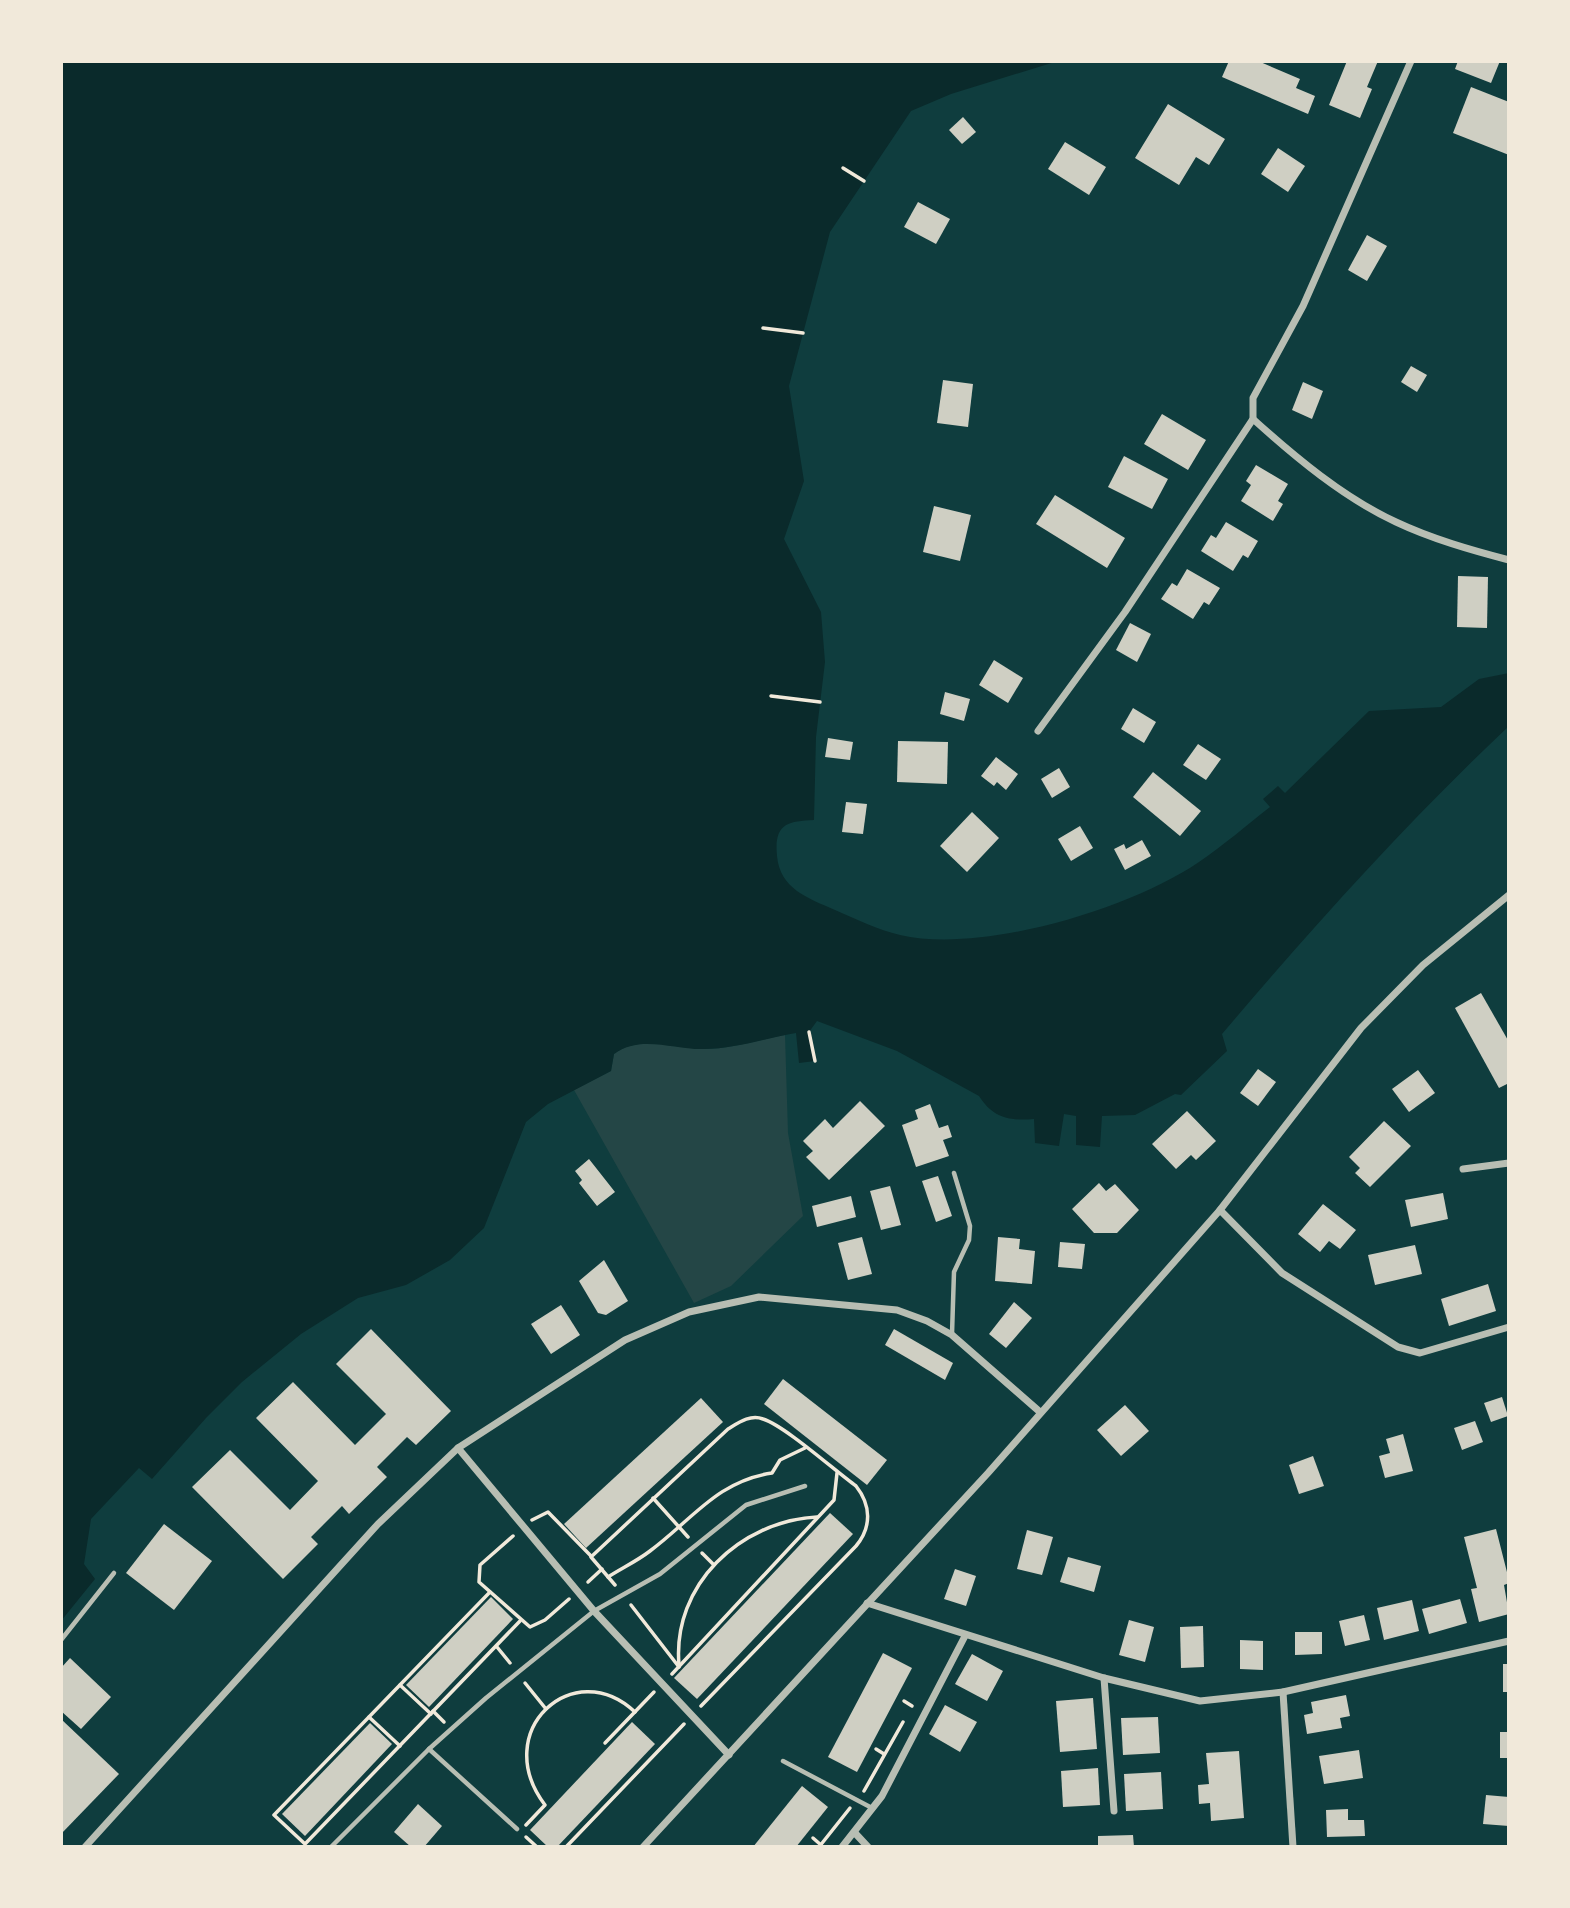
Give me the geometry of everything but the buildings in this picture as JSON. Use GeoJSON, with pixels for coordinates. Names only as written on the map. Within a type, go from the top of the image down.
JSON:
{"type":"FeatureCollection","features":[{"type":"Feature","properties":{"kind":"street"},"geometry":{"type":"LineString","coordinates":[[1038,731],[1125,612],[1253,419],[1253,398],[1303,306],[1411,61]]}},
{"type":"Feature","properties":{"kind":"street"},"geometry":{"type":"LineString","coordinates":[[1253,419],[1301,462],[1395,522],[1457,546],[1509,560]]}},
{"type":"Feature","properties":{"kind":"street"},"geometry":{"type":"LineString","coordinates":[[643,1847],[867,1603],[1220,1210],[1361,1028],[1423,965],[1509,895]]}},
{"type":"Feature","properties":{"kind":"street"},"geometry":{"type":"LineString","coordinates":[[1463,1169],[1509,1163]]}},
{"type":"Feature","properties":{"kind":"street"},"geometry":{"type":"LineString","coordinates":[[1220,1210],[1282,1273],[1398,1347],[1420,1353],[1509,1327]]}},
{"type":"Feature","properties":{"kind":"street"},"geometry":{"type":"LineString","coordinates":[[85,1847],[378,1524],[458,1448],[625,1340],[689,1312],[727,1301],[759,1297],[897,1310],[927,1321],[952,1335],[1040,1412]]}},
{"type":"Feature","properties":{"kind":"street"},"geometry":{"type":"LineString","coordinates":[[458,1448],[594,1611],[729,1755]]}},
{"type":"Feature","properties":{"kind":"street"},"geometry":{"type":"LineString","coordinates":[[867,1603],[1104,1678],[1200,1701],[1283,1692],[1509,1641]]}},
{"type":"Feature","properties":{"kind":"street"},"geometry":{"type":"LineString","coordinates":[[842,1847],[873,1808],[915,1738],[965,1636]]}},
{"type":"Feature","properties":{"kind":"street"},"geometry":{"type":"LineString","coordinates":[[1104,1678],[1114,1811]]}},
{"type":"Feature","properties":{"kind":"street"},"geometry":{"type":"LineString","coordinates":[[1283,1692],[1293,1847]]}},
{"type":"Feature","properties":{"kind":"street"},"geometry":{"type":"LineString","coordinates":[[855,1833],[868,1847]]}},
{"type":"Feature","properties":{"kind":"lane"},"geometry":{"type":"LineString","coordinates":[[952,1335],[954,1272],[969,1240],[970,1226],[954,1173]]}},
{"type":"Feature","properties":{"kind":"lane"},"geometry":{"type":"LineString","coordinates":[[331,1847],[429,1749],[525,1664],[594,1611],[660,1574],[746,1505],[805,1486]]}},
{"type":"Feature","properties":{"kind":"lane"},"geometry":{"type":"LineString","coordinates":[[61,1640],[114,1573]]}},
{"type":"Feature","properties":{"kind":"lane"},"geometry":{"type":"LineString","coordinates":[[429,1749],[517,1829]]}},
{"type":"Feature","properties":{"kind":"lane"},"geometry":{"type":"LineString","coordinates":[[783,1761],[859,1798],[873,1808]]}},
{"type":"Feature","properties":{"kind":"path"},"geometry":{"type":"LineString","coordinates":[[843,168],[864,181]]}},
{"type":"Feature","properties":{"kind":"path"},"geometry":{"type":"LineString","coordinates":[[763,328],[803,333]]}},
{"type":"Feature","properties":{"kind":"path"},"geometry":{"type":"LineString","coordinates":[[771,696],[820,702]]}},
{"type":"Feature","properties":{"kind":"path"},"geometry":{"type":"LineString","coordinates":[[809,1032],[815,1061]]}},
{"type":"Feature","properties":{"kind":"path"},"geometry":{"type":"LineString","coordinates":[[566,1847],[866,1534],[869,1519],[865,1497],[856,1486],[762,1418],[745,1419],[727,1429],[591,1557]]}},
{"type":"Feature","properties":{"kind":"path"},"geometry":{"type":"LineString","coordinates":[[608,1577],[650,1552],[724,1488],[748,1476],[772,1473],[780,1460],[805,1448]]}},
{"type":"Feature","properties":{"kind":"path"},"geometry":{"type":"LineString","coordinates":[[605,1743],[834,1500],[837,1472]]}},
{"type":"Feature","properties":{"kind":"path"},"geometry":{"type":"LineString","coordinates":[[653,1498],[713,1564]]}},
{"type":"Feature","properties":{"kind":"path"},"geometry":{"type":"LineString","coordinates":[[602,1569],[530,1627],[520,1621],[479,1581],[480,1565],[540,1513],[548,1512],[602,1569],[679,1667]]}},
{"type":"Feature","properties":{"kind":"path"},"geometry":{"type":"LineString","coordinates":[[679,1667],[677,1644],[682,1622],[695,1591],[713,1564],[731,1548],[770,1526],[818,1517]]}},
{"type":"Feature","properties":{"kind":"path"},"geometry":{"type":"LineString","coordinates":[[490,1592],[274,1815],[305,1845],[520,1621]]}},
{"type":"Feature","properties":{"kind":"path"},"geometry":{"type":"LineString","coordinates":[[400,1685],[431,1714]]}},
{"type":"Feature","properties":{"kind":"path"},"geometry":{"type":"LineString","coordinates":[[517,1829],[531,1822],[545,1805],[530,1780],[525,1760],[526,1743],[532,1726],[546,1709],[578,1693],[595,1692],[625,1703],[635,1712]]}},
{"type":"Feature","properties":{"kind":"path"},"geometry":{"type":"LineString","coordinates":[[904,1701],[912,1706],[918,1695]]}},
{"type":"Feature","properties":{"kind":"path"},"geometry":{"type":"LineString","coordinates":[[369,1717],[400,1746]]}},
{"type":"Feature","properties":{"kind":"path"},"geometry":{"type":"LineString","coordinates":[[813,1838],[820,1846],[859,1798],[905,1718]]}},
{"type":"Feature","properties":{"kind":"path"},"geometry":{"type":"LineString","coordinates":[[876,1749],[884,1754]]}},
{"type":"Feature","properties":{"kind":"shaded area"},"geometry":{"type":"Polygon","coordinates":[[[61,61],[1058,61],[951,94],[911,111],[830,232],[789,386],[804,481],[784,539],[821,612],[825,662],[816,737],[814,820],[796,822],[784,827],[780,831],[777,846],[779,867],[784,877],[797,891],[815,901],[884,930],[934,939],[1012,933],[1054,923],[1135,896],[1199,862],[1270,807],[1263,799],[1278,786],[1285,793],[1369,711],[1441,707],[1479,679],[1509,673],[1509,726],[1397,838],[1256,994],[1222,1034],[1227,1051],[1181,1095],[1175,1094],[1135,1115],[1102,1116],[1100,1147],[1076,1145],[1076,1116],[1064,1114],[1059,1146],[1035,1143],[1034,1119],[1002,1117],[990,1109],[979,1096],[897,1051],[817,1021],[809,1032],[815,1061],[799,1063],[796,1033],[715,1049],[646,1044],[624,1048],[614,1054],[611,1071],[548,1104],[526,1122],[484,1228],[450,1260],[406,1285],[358,1298],[301,1334],[242,1382],[152,1479],[139,1468],[91,1519],[84,1564],[95,1579],[61,1621],[61,61]]]}},
{"type":"Feature","properties":{"kind":"shaded area"},"geometry":{"type":"Polygon","coordinates":[[[785,1035],[788,1133],[803,1216],[731,1286],[694,1303],[574,1090],[611,1071],[614,1054],[635,1045],[658,1044],[714,1049],[785,1035]]]}}]}
